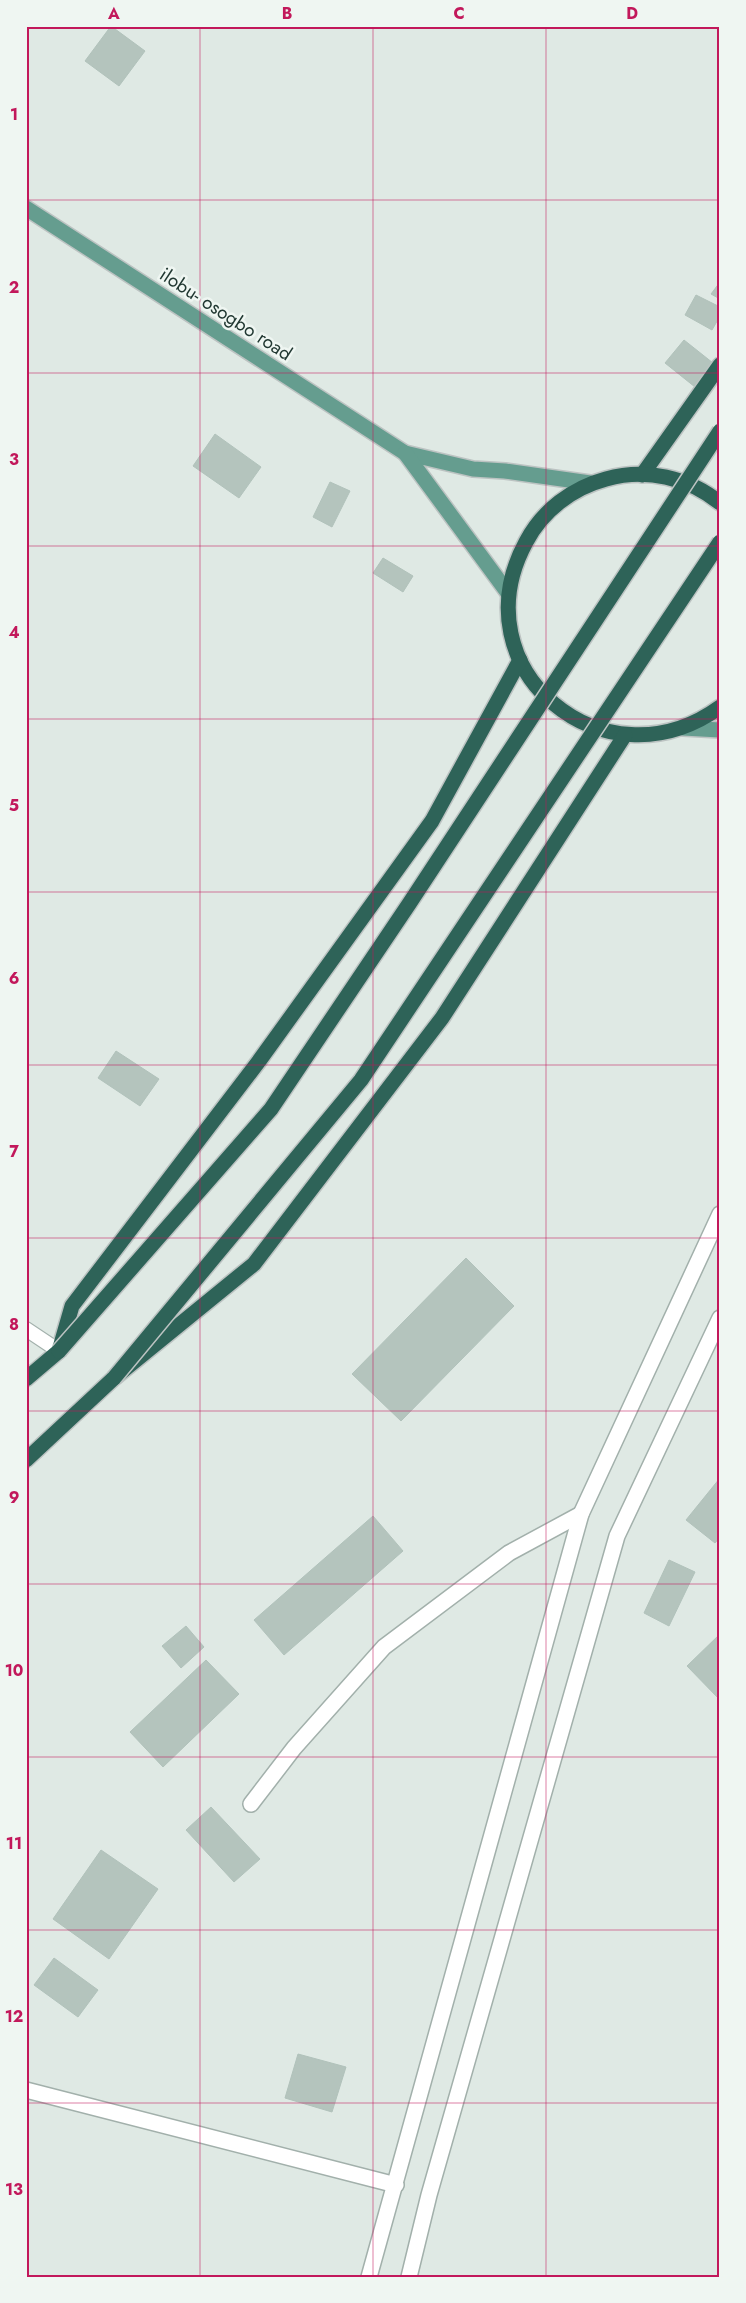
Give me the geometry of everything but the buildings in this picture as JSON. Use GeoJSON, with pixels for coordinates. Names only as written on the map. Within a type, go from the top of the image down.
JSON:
{"type":"FeatureCollection","features":[{"type":"Feature","properties":{"kind":"highway"},"geometry":{"type":"LineString","coordinates":[[642,475],[720,366]]}},
{"type":"Feature","properties":{"kind":"highway"},"geometry":{"type":"LineString","coordinates":[[26,1379],[59,1351],[271,1109],[409,904],[720,431]]}},
{"type":"Feature","properties":{"kind":"highway"},"geometry":{"type":"LineString","coordinates":[[720,503],[705,490],[666,476],[624,474],[590,483],[559,501],[534,527],[517,559],[508,594],[509,628],[520,660],[538,689],[562,712],[592,728],[625,735],[655,735],[683,728],[720,707]]}},
{"type":"Feature","properties":{"kind":"highway"},"geometry":{"type":"LineString","coordinates":[[114,1378],[361,1080],[720,542]]}},
{"type":"Feature","properties":{"kind":"highway"},"geometry":{"type":"LineString","coordinates":[[59,1351],[72,1306],[259,1061],[432,821],[520,660]]}},
{"type":"Feature","properties":{"kind":"highway"},"geometry":{"type":"LineString","coordinates":[[26,1460],[114,1378],[254,1264],[442,1018],[625,735]]}},
{"type":"Feature","properties":{"kind":"main road","name":"ilobu- osogbo road"},"geometry":{"type":"LineString","coordinates":[[26,208],[405,453]]}},
{"type":"Feature","properties":{"kind":"main road"},"geometry":{"type":"LineString","coordinates":[[405,453],[473,469],[505,470],[590,483]]}},
{"type":"Feature","properties":{"kind":"main road"},"geometry":{"type":"LineString","coordinates":[[405,453],[508,594]]}},
{"type":"Feature","properties":{"kind":"main road"},"geometry":{"type":"LineString","coordinates":[[683,728],[720,730]]}},
{"type":"Feature","properties":{"kind":"street"},"geometry":{"type":"LineString","coordinates":[[369,2277],[581,1514],[720,1214]]}},
{"type":"Feature","properties":{"kind":"street"},"geometry":{"type":"LineString","coordinates":[[409,2277],[429,2195],[618,1536],[720,1318]]}},
{"type":"Feature","properties":{"kind":"street"},"geometry":{"type":"LineString","coordinates":[[251,1804],[294,1748],[384,1647],[509,1553],[581,1514]]}},
{"type":"Feature","properties":{"kind":"street"},"geometry":{"type":"LineString","coordinates":[[26,2090],[396,2185]]}},
{"type":"Feature","properties":{"kind":"lane"},"geometry":{"type":"LineString","coordinates":[[26,1329],[59,1351]]}}]}
